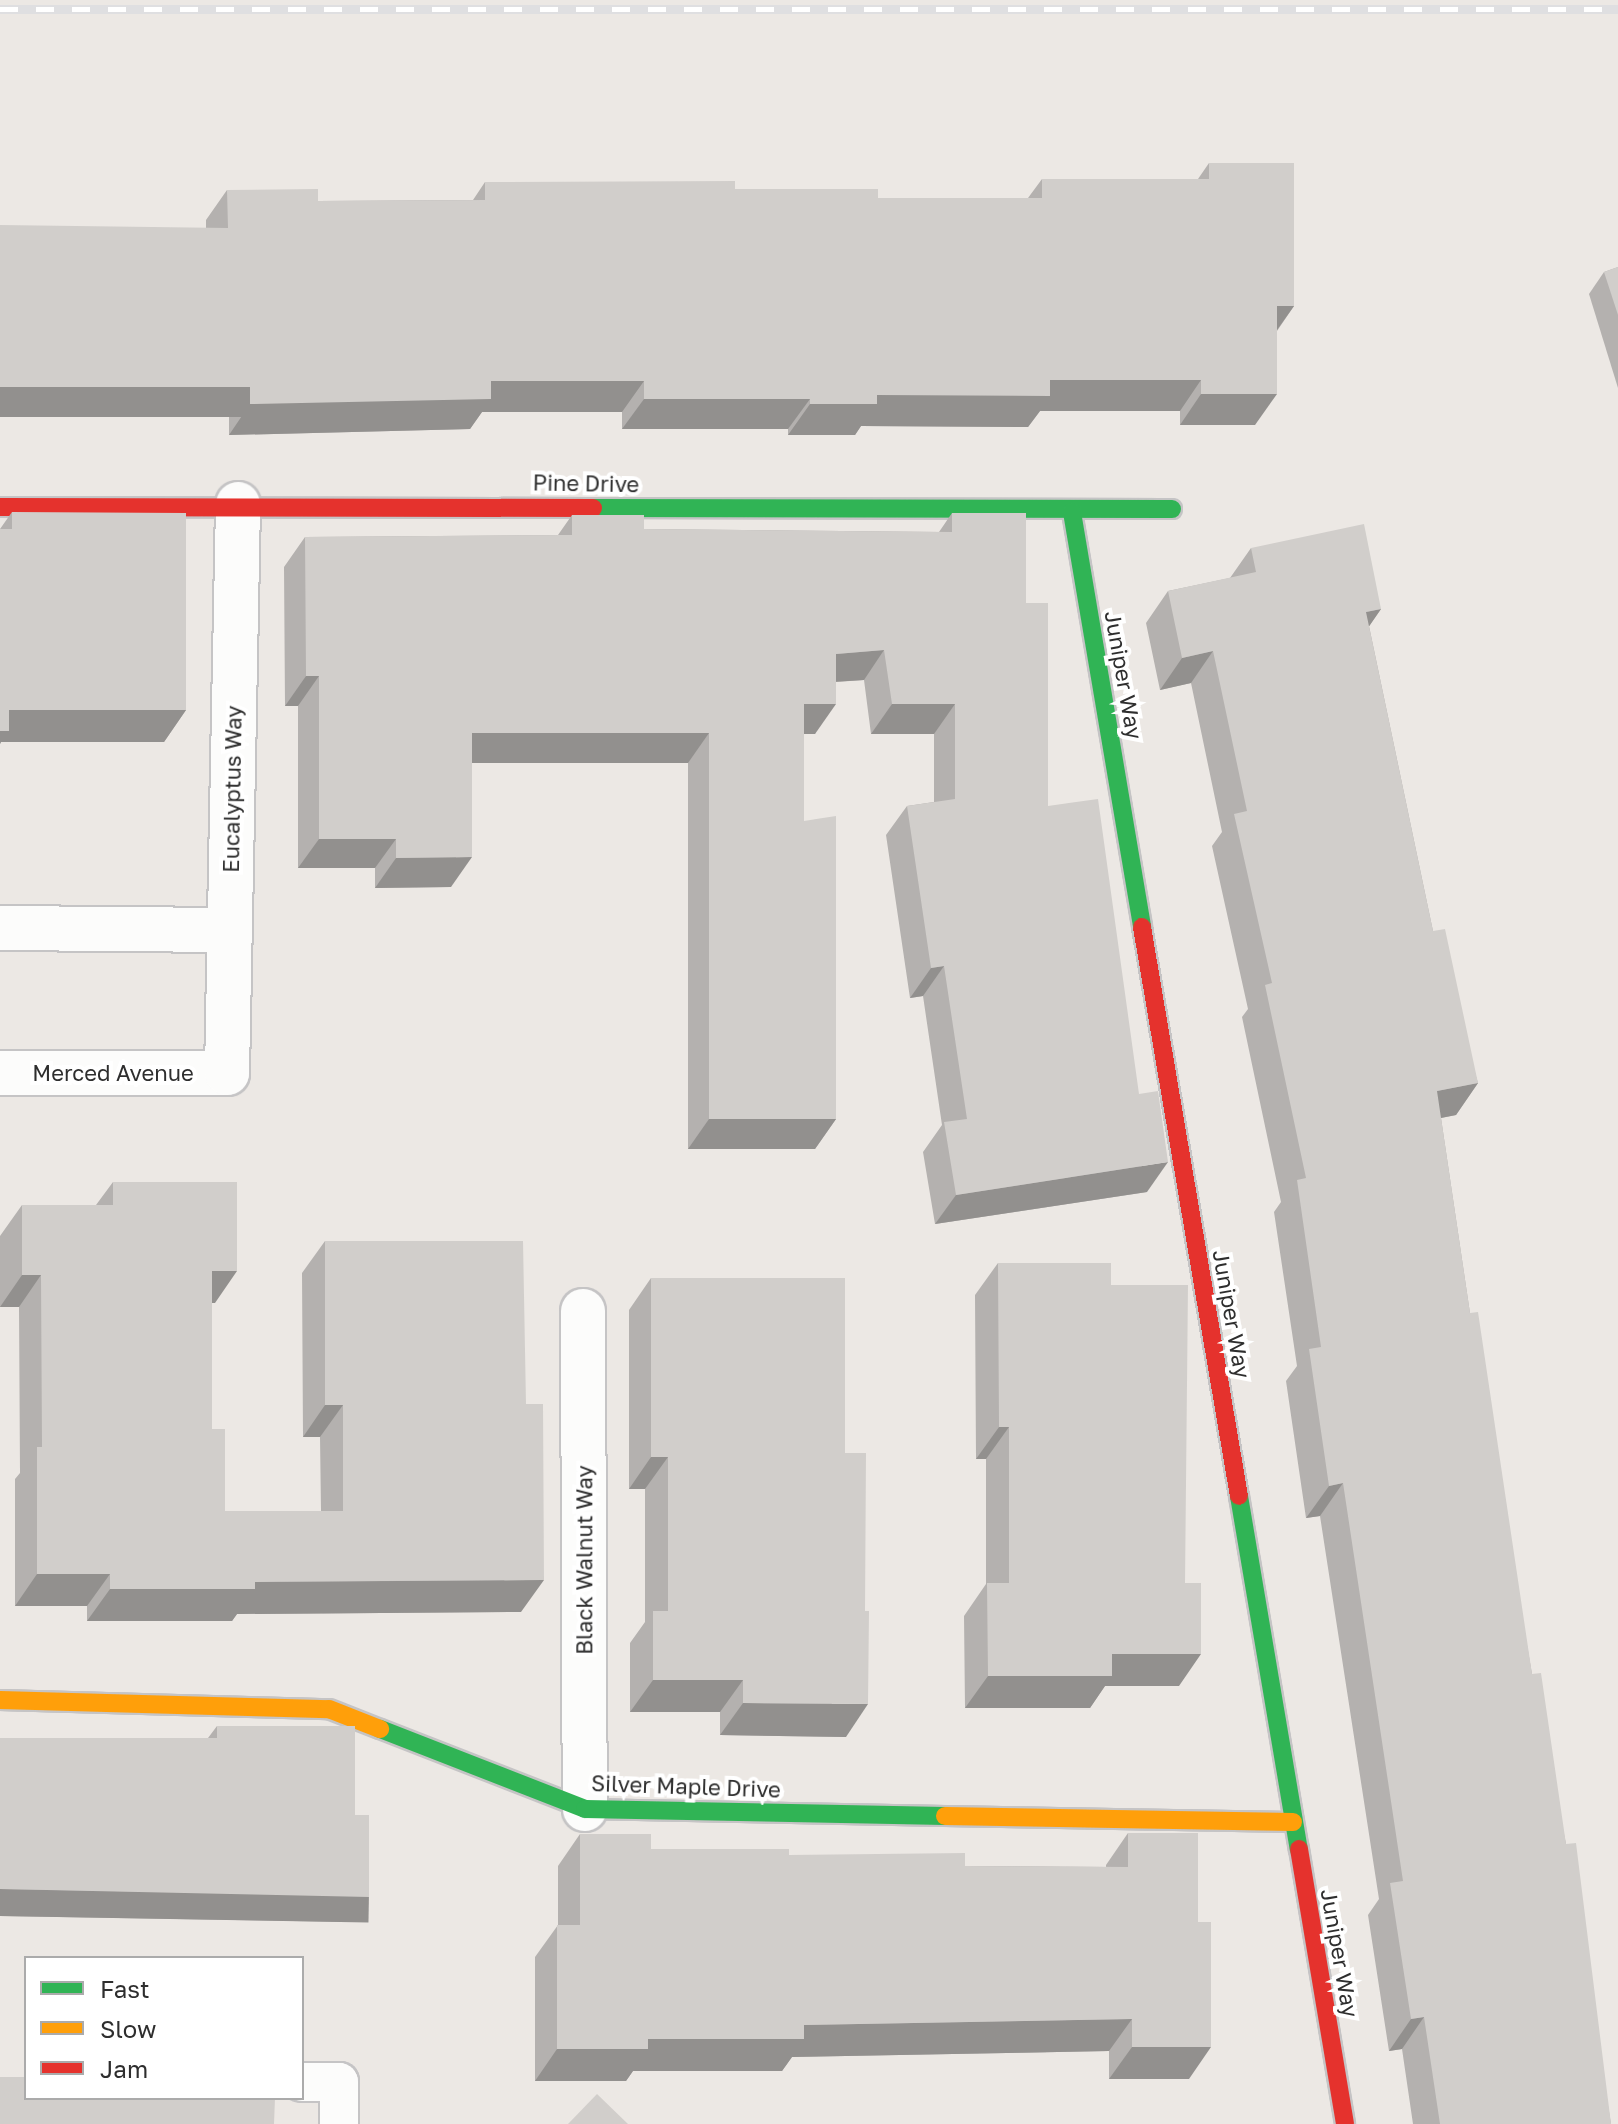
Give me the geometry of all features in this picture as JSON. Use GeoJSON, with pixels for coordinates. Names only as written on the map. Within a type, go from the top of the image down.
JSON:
{"type":"FeatureCollection","features":[{"type":"Feature","properties":{"kind":"street","name":"Pine Drive"},"geometry":{"type":"LineString","coordinates":[[0,507],[238,504],[1072,512],[1172,509]]}},
{"type":"Feature","properties":{"kind":"street","name":"Eucalyptus Way"},"geometry":{"type":"LineString","coordinates":[[227,1073],[238,504]]}},
{"type":"Feature","properties":{"kind":"street","name":"Juniper Way"},"geometry":{"type":"LineString","coordinates":[[1072,512],[1345,2124]]}},
{"type":"Feature","properties":{"kind":"street"},"geometry":{"type":"LineString","coordinates":[[0,928],[230,930]]}},
{"type":"Feature","properties":{"kind":"street","name":"Merced Avenue"},"geometry":{"type":"LineString","coordinates":[[0,1073],[227,1073]]}},
{"type":"Feature","properties":{"kind":"street","name":"Black Walnut Way"},"geometry":{"type":"LineString","coordinates":[[583,1311],[585,1809]]}},
{"type":"Feature","properties":{"kind":"street","name":"Silver Maple Drive"},"geometry":{"type":"LineString","coordinates":[[0,1700],[329,1709],[585,1809],[1293,1822]]}},
{"type":"Feature","properties":{"kind":"lane"},"geometry":{"type":"LineString","coordinates":[[304,2082],[339,2082],[339,2124]]}},
{"type":"Feature","properties":{"kind":"building"},"geometry":{"type":"Polygon","coordinates":[[[1209,163],[1294,163],[1294,306],[1277,306],[1277,394],[1201,394],[1201,380],[1050,380],[1050,396],[877,395],[877,404],[810,404],[810,399],[644,399],[644,381],[491,381],[491,399],[250,404],[250,387],[0,387],[0,225],[228,228],[227,190],[318,189],[318,201],[485,200],[485,182],[735,181],[735,189],[878,189],[878,198],[1042,198],[1042,179],[1209,179],[1209,163]]]}},
{"type":"Feature","properties":{"kind":"building"},"geometry":{"type":"Polygon","coordinates":[[[1618,267],[1618,315],[1604,272],[1618,267]]]}},
{"type":"Feature","properties":{"kind":"building"},"geometry":{"type":"Polygon","coordinates":[[[12,512],[186,513],[186,710],[9,710],[9,731],[0,731],[0,529],[12,529],[12,512]]]}},
{"type":"Feature","properties":{"kind":"building"},"geometry":{"type":"Polygon","coordinates":[[[952,513],[1026,513],[1026,603],[1048,603],[1048,806],[1098,799],[1139,1094],[1158,1091],[1168,1162],[956,1195],[944,1122],[967,1119],[944,966],[931,968],[907,806],[955,799],[955,704],[892,704],[884,650],[836,654],[836,704],[804,704],[804,821],[836,816],[836,1119],[709,1119],[709,733],[472,733],[472,857],[396,858],[396,839],[319,839],[319,676],[306,676],[305,537],[572,535],[572,515],[644,515],[644,529],[952,532],[952,513]]]}},
{"type":"Feature","properties":{"kind":"building"},"geometry":{"type":"Polygon","coordinates":[[[1364,524],[1381,609],[1366,612],[1433,931],[1445,929],[1478,1083],[1437,1091],[1470,1313],[1478,1312],[1532,1674],[1541,1673],[1566,1844],[1576,1843],[1611,2124],[1440,2124],[1424,2017],[1411,2019],[1390,1883],[1403,1881],[1343,1483],[1329,1486],[1309,1349],[1321,1347],[1297,1180],[1306,1178],[1265,985],[1272,983],[1234,814],[1247,811],[1213,651],[1182,658],[1168,591],[1256,572],[1251,548],[1364,524]]]}},
{"type":"Feature","properties":{"kind":"building"},"geometry":{"type":"Polygon","coordinates":[[[113,1182],[237,1182],[237,1271],[212,1271],[212,1429],[225,1429],[225,1511],[343,1511],[343,1405],[325,1405],[325,1241],[523,1241],[526,1404],[543,1404],[544,1580],[255,1582],[255,1589],[110,1589],[110,1574],[37,1574],[37,1447],[42,1447],[41,1275],[22,1275],[22,1205],[113,1205],[113,1182]]]}},
{"type":"Feature","properties":{"kind":"building"},"geometry":{"type":"Polygon","coordinates":[[[998,1263],[1111,1263],[1111,1285],[1188,1285],[1185,1583],[1201,1583],[1201,1654],[1112,1654],[1112,1676],[988,1676],[987,1583],[1009,1583],[1009,1427],[999,1427],[998,1263]]]}},
{"type":"Feature","properties":{"kind":"building"},"geometry":{"type":"Polygon","coordinates":[[[651,1278],[845,1278],[845,1453],[866,1453],[868,1704],[743,1703],[743,1680],[653,1680],[653,1611],[668,1611],[668,1457],[651,1457],[651,1278]]]}},
{"type":"Feature","properties":{"kind":"building"},"geometry":{"type":"Polygon","coordinates":[[[217,1726],[355,1726],[355,1815],[369,1815],[369,1897],[0,1889],[0,1738],[217,1738],[217,1726]]]}},
{"type":"Feature","properties":{"kind":"building"},"geometry":{"type":"Polygon","coordinates":[[[1128,1833],[1198,1833],[1198,1922],[1211,1922],[1211,2047],[1132,2047],[1132,2019],[804,2025],[804,2039],[648,2039],[648,2049],[557,2049],[557,1925],[580,1925],[580,1834],[651,1834],[651,1849],[789,1849],[789,1855],[965,1853],[965,1866],[1128,1867],[1128,1833]]]}},
{"type":"Feature","properties":{"kind":"building"},"geometry":{"type":"Polygon","coordinates":[[[0,2077],[24,2077],[24,2100],[275,2100],[274,2124],[0,2124],[0,2077]]]}},
{"type":"Feature","properties":{"kind":"building"},"geometry":{"type":"Polygon","coordinates":[[[597,2094],[628,2124],[568,2124],[597,2094]]]}},
{"type":"Feature","properties":{"kind":"railway"},"geometry":{"type":"LineString","coordinates":[[0,9],[1618,9]]}},
{"type":"Feature","properties":{"kind":"traffic: fast"},"geometry":{"type":"LineString","coordinates":[[593,508],[1172,509]]}},
{"type":"Feature","properties":{"kind":"traffic: fast"},"geometry":{"type":"LineString","coordinates":[[1072,512],[1142,927]]}},
{"type":"Feature","properties":{"kind":"traffic: fast"},"geometry":{"type":"LineString","coordinates":[[1239,1496],[1299,1849]]}},
{"type":"Feature","properties":{"kind":"traffic: fast"},"geometry":{"type":"LineString","coordinates":[[380,1729],[585,1809],[945,1816]]}},
{"type":"Feature","properties":{"kind":"traffic: slow"},"geometry":{"type":"LineString","coordinates":[[0,1700],[329,1709],[380,1729]]}},
{"type":"Feature","properties":{"kind":"traffic: slow"},"geometry":{"type":"LineString","coordinates":[[945,1816],[1293,1822]]}},
{"type":"Feature","properties":{"kind":"traffic: jam"},"geometry":{"type":"LineString","coordinates":[[0,507],[593,508]]}},
{"type":"Feature","properties":{"kind":"traffic: jam"},"geometry":{"type":"LineString","coordinates":[[1142,927],[1239,1496]]}},
{"type":"Feature","properties":{"kind":"traffic: jam"},"geometry":{"type":"LineString","coordinates":[[1299,1849],[1345,2124]]}}]}
